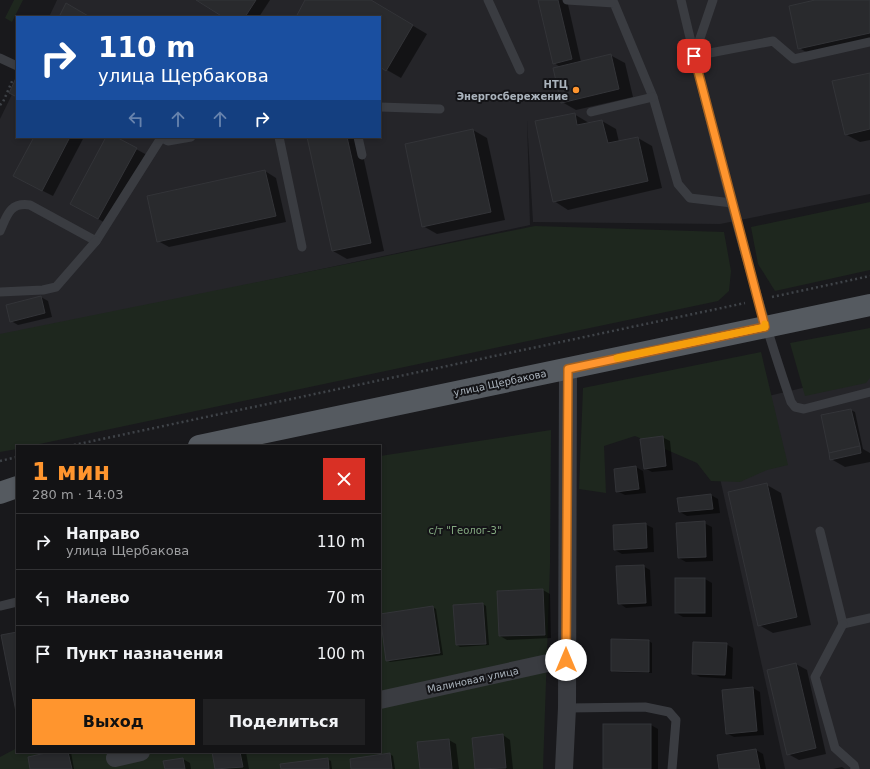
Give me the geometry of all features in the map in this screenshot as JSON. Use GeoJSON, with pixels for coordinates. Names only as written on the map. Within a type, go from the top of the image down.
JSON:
{"type":"FeatureCollection","features":[{"type":"Feature","properties":{"kind":"main road","name":"улица Щербакова"},"geometry":{"type":"LineString","coordinates":[[204,445],[870,305]]}},
{"type":"Feature","properties":{"kind":"main road"},"geometry":{"type":"LineString","coordinates":[[0,482],[16,480]]}},
{"type":"Feature","properties":{"kind":"main road"},"geometry":{"type":"LineString","coordinates":[[0,493],[16,487]]}},
{"type":"Feature","properties":{"kind":"street"},"geometry":{"type":"LineString","coordinates":[[564,769],[567,708],[568,369]]}},
{"type":"Feature","properties":{"kind":"street","name":"Малиновая улица"},"geometry":{"type":"LineString","coordinates":[[381,700],[566,660]]}},
{"type":"Feature","properties":{"kind":"street"},"geometry":{"type":"LineString","coordinates":[[115,758],[137,753]]}},
{"type":"Feature","properties":{"kind":"lane"},"geometry":{"type":"LineString","coordinates":[[488,0],[520,70]]}},
{"type":"Feature","properties":{"kind":"lane"},"geometry":{"type":"LineString","coordinates":[[566,0],[614,3],[653,97],[678,184],[690,198],[732,203]]}},
{"type":"Feature","properties":{"kind":"lane"},"geometry":{"type":"LineString","coordinates":[[681,0],[694,56],[765,327],[791,402],[795,407],[804,409],[870,392]]}},
{"type":"Feature","properties":{"kind":"lane"},"geometry":{"type":"LineString","coordinates":[[694,56],[713,0]]}},
{"type":"Feature","properties":{"kind":"lane"},"geometry":{"type":"LineString","coordinates":[[694,56],[773,41],[794,59],[870,42]]}},
{"type":"Feature","properties":{"kind":"lane"},"geometry":{"type":"LineString","coordinates":[[0,58],[16,66]]}},
{"type":"Feature","properties":{"kind":"lane"},"geometry":{"type":"LineString","coordinates":[[591,112],[653,97]]}},
{"type":"Feature","properties":{"kind":"lane"},"geometry":{"type":"LineString","coordinates":[[381,107],[440,109]]}},
{"type":"Feature","properties":{"kind":"lane"},"geometry":{"type":"LineString","coordinates":[[0,292],[56,288],[96,241],[161,138],[168,141],[185,138]]}},
{"type":"Feature","properties":{"kind":"lane"},"geometry":{"type":"LineString","coordinates":[[279,138],[302,247]]}},
{"type":"Feature","properties":{"kind":"lane"},"geometry":{"type":"LineString","coordinates":[[358,138],[362,155]]}},
{"type":"Feature","properties":{"kind":"lane"},"geometry":{"type":"LineString","coordinates":[[0,232],[10,211],[15,206],[22,204],[30,205],[96,241]]}},
{"type":"Feature","properties":{"kind":"lane"},"geometry":{"type":"LineString","coordinates":[[820,531],[843,624],[815,677],[835,748],[854,765],[855,769]]}},
{"type":"Feature","properties":{"kind":"lane"},"geometry":{"type":"LineString","coordinates":[[0,606],[16,602]]}},
{"type":"Feature","properties":{"kind":"lane"},"geometry":{"type":"LineString","coordinates":[[843,624],[870,618]]}},
{"type":"Feature","properties":{"kind":"lane"},"geometry":{"type":"LineString","coordinates":[[567,708],[645,707],[668,712],[676,720],[672,769]]}},
{"type":"Feature","properties":{"kind":"path"},"geometry":{"type":"LineString","coordinates":[[0,105],[3,102],[14,78]]}},
{"type":"Feature","properties":{"kind":"path"},"geometry":{"type":"LineString","coordinates":[[74,445],[870,276]]}},
{"type":"Feature","properties":{"kind":"path"},"geometry":{"type":"LineString","coordinates":[[0,461],[16,457]]}},
{"type":"Feature","properties":{"kind":"shaded area"},"geometry":{"type":"Polygon","coordinates":[[[57,0],[870,0],[870,194],[720,224],[533,222],[527,120],[530,225],[0,337],[0,119],[16,86],[16,138],[381,138],[381,16],[49,16],[57,0]]]}},
{"type":"Feature","properties":{"kind":"shaded area"},"geometry":{"type":"Polygon","coordinates":[[[870,372],[870,769],[785,769],[705,411],[870,372]]]}},
{"type":"Feature","properties":{"kind":"green space"},"geometry":{"type":"Polygon","coordinates":[[[14,0],[23,0],[12,22],[5,18],[14,0]]]}},
{"type":"Feature","properties":{"kind":"green space"},"geometry":{"type":"Polygon","coordinates":[[[870,202],[870,270],[775,291],[758,264],[751,227],[870,202]]]}},
{"type":"Feature","properties":{"kind":"green space"},"geometry":{"type":"Polygon","coordinates":[[[535,226],[724,232],[731,271],[729,291],[718,301],[35,445],[16,445],[16,449],[0,452],[0,334],[535,226]]]}},
{"type":"Feature","properties":{"kind":"green space"},"geometry":{"type":"Polygon","coordinates":[[[870,328],[870,378],[866,383],[805,396],[790,343],[870,328]]]}},
{"type":"Feature","properties":{"kind":"green space"},"geometry":{"type":"Polygon","coordinates":[[[761,352],[788,465],[767,470],[740,482],[711,481],[697,463],[635,436],[604,446],[606,493],[579,489],[583,388],[761,352]]]}},
{"type":"Feature","properties":{"kind":"green space","name":"с/т \"Геолог-3\""},"geometry":{"type":"Polygon","coordinates":[[[551,430],[550,564],[543,769],[0,769],[0,757],[16,749],[16,753],[381,753],[381,456],[551,430]]]}},
{"type":"Feature","properties":{"kind":"building"},"geometry":{"type":"Polygon","coordinates":[[[196,0],[256,0],[246,16],[221,16],[196,0]]]}},
{"type":"Feature","properties":{"kind":"building"},"geometry":{"type":"Polygon","coordinates":[[[305,0],[371,0],[413,25],[386,71],[381,68],[381,16],[297,16],[305,0]]]}},
{"type":"Feature","properties":{"kind":"building"},"geometry":{"type":"Polygon","coordinates":[[[538,0],[558,0],[572,59],[553,64],[538,0]]]}},
{"type":"Feature","properties":{"kind":"building"},"geometry":{"type":"Polygon","coordinates":[[[815,0],[870,0],[870,33],[798,49],[789,6],[815,0]]]}},
{"type":"Feature","properties":{"kind":"building"},"geometry":{"type":"Polygon","coordinates":[[[66,3],[88,16],[60,16],[66,3]]]}},
{"type":"Feature","properties":{"kind":"building"},"geometry":{"type":"Polygon","coordinates":[[[611,54],[619,89],[561,103],[553,68],[611,54]]]}},
{"type":"Feature","properties":{"kind":"building"},"geometry":{"type":"Polygon","coordinates":[[[870,73],[870,129],[845,135],[832,81],[870,73]]]}},
{"type":"Feature","properties":{"kind":"building"},"geometry":{"type":"Polygon","coordinates":[[[16,78],[16,96],[9,93],[16,78]]]}},
{"type":"Feature","properties":{"kind":"building"},"geometry":{"type":"Polygon","coordinates":[[[575,113],[577,125],[602,120],[608,143],[638,137],[648,181],[553,202],[535,121],[575,113]]]}},
{"type":"Feature","properties":{"kind":"building"},"geometry":{"type":"Polygon","coordinates":[[[473,129],[491,212],[422,227],[405,144],[473,129]]]}},
{"type":"Feature","properties":{"kind":"building"},"geometry":{"type":"Polygon","coordinates":[[[33,138],[69,138],[42,191],[13,176],[33,138]]]}},
{"type":"Feature","properties":{"kind":"building"},"geometry":{"type":"Polygon","coordinates":[[[105,138],[118,138],[137,148],[98,219],[70,204],[105,138]]]}},
{"type":"Feature","properties":{"kind":"building"},"geometry":{"type":"Polygon","coordinates":[[[307,138],[347,138],[371,243],[332,251],[307,138]]]}},
{"type":"Feature","properties":{"kind":"building"},"geometry":{"type":"Polygon","coordinates":[[[265,170],[276,216],[157,242],[147,196],[265,170]]]}},
{"type":"Feature","properties":{"kind":"building"},"geometry":{"type":"Polygon","coordinates":[[[41,296],[45,313],[10,322],[6,305],[41,296]]]}},
{"type":"Feature","properties":{"kind":"building"},"geometry":{"type":"Polygon","coordinates":[[[851,409],[860,446],[829,453],[821,415],[851,409]]]}},
{"type":"Feature","properties":{"kind":"building"},"geometry":{"type":"Polygon","coordinates":[[[663,436],[666,466],[644,469],[640,439],[663,436]]]}},
{"type":"Feature","properties":{"kind":"building"},"geometry":{"type":"Polygon","coordinates":[[[860,446],[861,453],[830,460],[829,453],[860,446]]]}},
{"type":"Feature","properties":{"kind":"building"},"geometry":{"type":"Polygon","coordinates":[[[636,466],[639,489],[616,492],[614,469],[636,466]]]}},
{"type":"Feature","properties":{"kind":"building"},"geometry":{"type":"Polygon","coordinates":[[[767,483],[797,617],[758,626],[728,492],[767,483]]]}},
{"type":"Feature","properties":{"kind":"building"},"geometry":{"type":"Polygon","coordinates":[[[711,494],[713,509],[679,512],[677,498],[711,494]]]}},
{"type":"Feature","properties":{"kind":"building"},"geometry":{"type":"Polygon","coordinates":[[[705,521],[706,557],[678,558],[676,523],[705,521]]]}},
{"type":"Feature","properties":{"kind":"building"},"geometry":{"type":"Polygon","coordinates":[[[646,523],[647,548],[614,550],[613,525],[646,523]]]}},
{"type":"Feature","properties":{"kind":"building"},"geometry":{"type":"Polygon","coordinates":[[[644,565],[646,603],[618,604],[616,566],[644,565]]]}},
{"type":"Feature","properties":{"kind":"building"},"geometry":{"type":"Polygon","coordinates":[[[675,578],[705,578],[705,613],[675,613],[675,578]]]}},
{"type":"Feature","properties":{"kind":"building"},"geometry":{"type":"Polygon","coordinates":[[[543,589],[545,635],[499,636],[497,591],[543,589]]]}},
{"type":"Feature","properties":{"kind":"building"},"geometry":{"type":"Polygon","coordinates":[[[483,603],[486,644],[456,645],[453,605],[483,603]]]}},
{"type":"Feature","properties":{"kind":"building"},"geometry":{"type":"Polygon","coordinates":[[[433,606],[440,653],[386,661],[381,614],[433,606]]]}},
{"type":"Feature","properties":{"kind":"building"},"geometry":{"type":"Polygon","coordinates":[[[16,632],[16,712],[1,635],[16,632]]]}},
{"type":"Feature","properties":{"kind":"building"},"geometry":{"type":"Polygon","coordinates":[[[611,639],[649,640],[649,672],[611,671],[611,639]]]}},
{"type":"Feature","properties":{"kind":"building"},"geometry":{"type":"Polygon","coordinates":[[[693,642],[727,643],[725,675],[692,674],[693,642]]]}},
{"type":"Feature","properties":{"kind":"building"},"geometry":{"type":"Polygon","coordinates":[[[796,663],[816,748],[787,755],[767,670],[796,663]]]}},
{"type":"Feature","properties":{"kind":"building"},"geometry":{"type":"Polygon","coordinates":[[[753,687],[757,731],[726,734],[722,690],[753,687]]]}},
{"type":"Feature","properties":{"kind":"building"},"geometry":{"type":"Polygon","coordinates":[[[603,724],[651,724],[651,769],[603,769],[603,724]]]}},
{"type":"Feature","properties":{"kind":"building"},"geometry":{"type":"Polygon","coordinates":[[[503,734],[506,768],[475,769],[472,738],[503,734]]]}},
{"type":"Feature","properties":{"kind":"building"},"geometry":{"type":"Polygon","coordinates":[[[449,739],[452,769],[420,769],[417,742],[449,739]]]}},
{"type":"Feature","properties":{"kind":"building"},"geometry":{"type":"Polygon","coordinates":[[[756,749],[760,769],[719,769],[717,755],[756,749]]]}},
{"type":"Feature","properties":{"kind":"building"},"geometry":{"type":"Polygon","coordinates":[[[46,753],[68,753],[72,769],[30,769],[28,757],[46,753]]]}},
{"type":"Feature","properties":{"kind":"building"},"geometry":{"type":"Polygon","coordinates":[[[212,753],[240,753],[243,767],[215,769],[212,753]]]}},
{"type":"Feature","properties":{"kind":"building"},"geometry":{"type":"Polygon","coordinates":[[[390,753],[392,769],[351,769],[350,759],[390,753]]]}},
{"type":"Feature","properties":{"kind":"building"},"geometry":{"type":"Polygon","coordinates":[[[183,758],[185,769],[165,769],[163,761],[183,758]]]}},
{"type":"Feature","properties":{"kind":"building"},"geometry":{"type":"Polygon","coordinates":[[[328,758],[329,769],[281,769],[280,764],[328,758]]]}},
{"type":"Feature","properties":{"kind":"slow traffic"},"geometry":{"type":"LineString","coordinates":[[617,358],[765,327],[765,324]]}},
{"type":"Feature","properties":{"kind":"place","name":"НТЦ Энергосбережение"},"geometry":{"type":"Point","coordinates":[576,90]}},
{"type":"Feature","properties":{"kind":"route"},"geometry":{"type":"LineString","coordinates":[[566,660],[568,369],[765,327],[694,56]]}}]}
